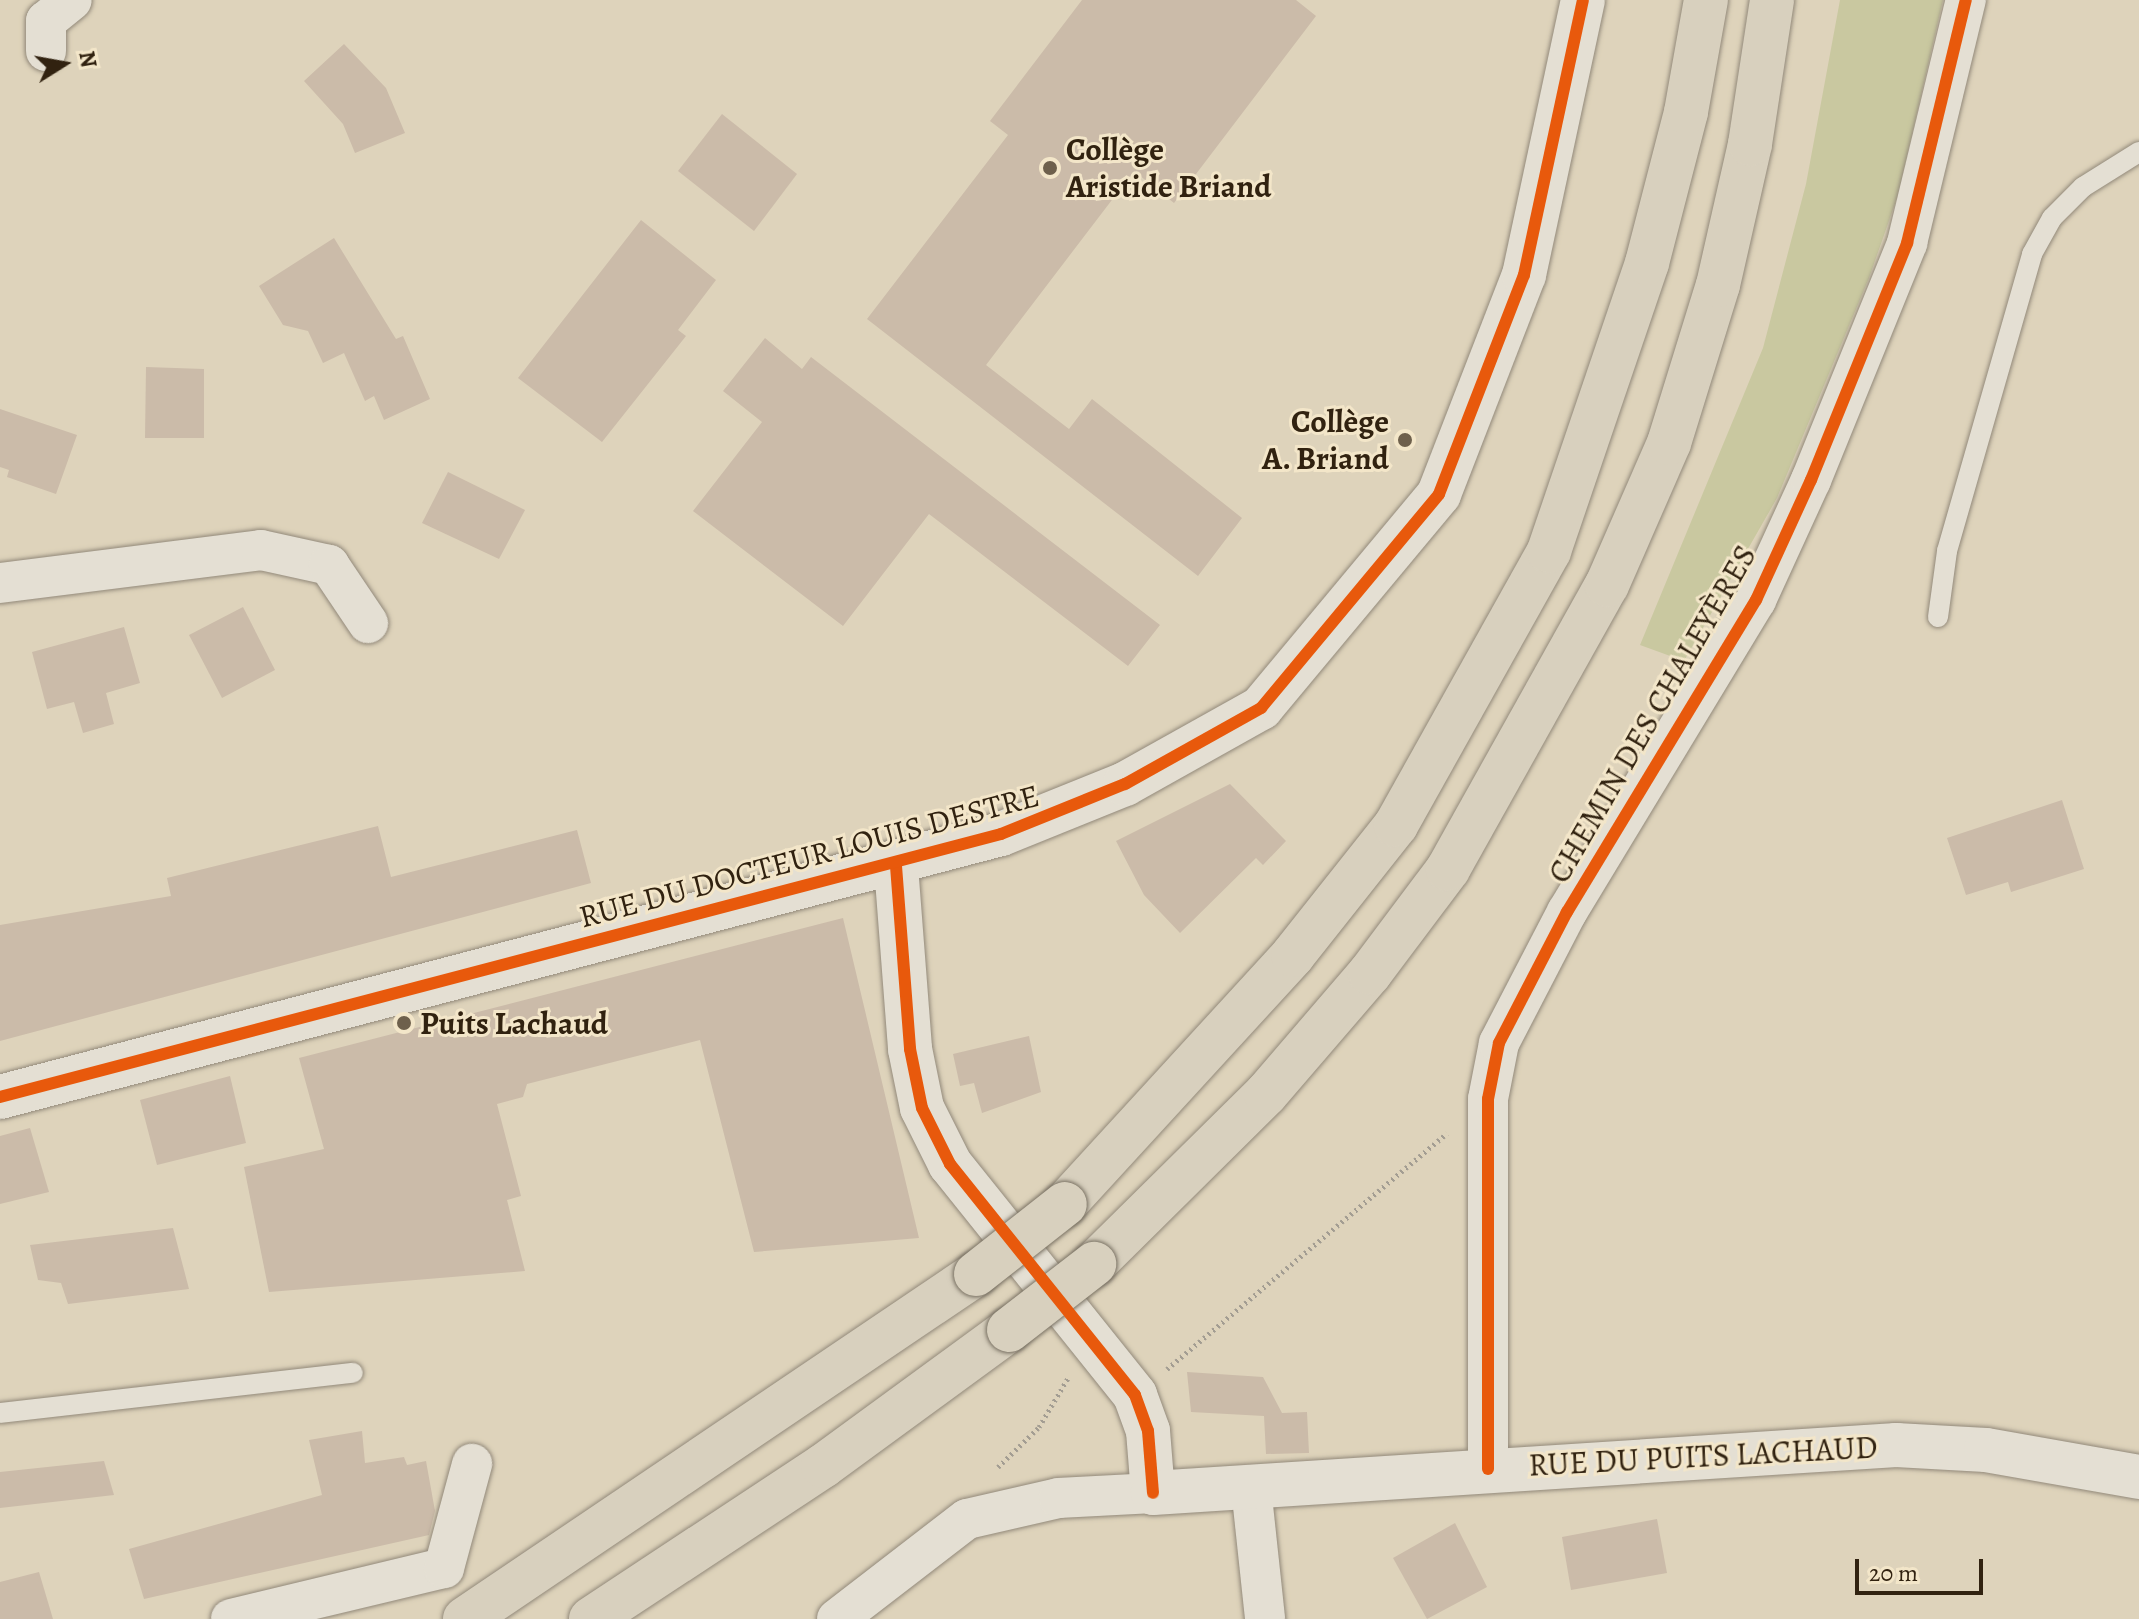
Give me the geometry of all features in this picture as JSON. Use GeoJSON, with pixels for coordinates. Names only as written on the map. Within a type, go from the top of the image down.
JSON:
{"type":"FeatureCollection","features":[{"type":"Feature","properties":{"kind":"highway"},"geometry":{"type":"LineString","coordinates":[[465,1619],[976,1274],[1065,1204],[1293,955],[1396,825],[1549,551],[1647,263],[1686,112],[1706,0]]}},
{"type":"Feature","properties":{"kind":"highway"},"geometry":{"type":"LineString","coordinates":[[591,1619],[823,1466],[1094,1264],[1266,1094],[1370,973],[1448,869],[1607,585],[1669,443],[1718,285],[1750,144],[1772,0]]}},
{"type":"Feature","properties":{"kind":"street"},"geometry":{"type":"LineString","coordinates":[[46,51],[46,21],[72,0]]}},
{"type":"Feature","properties":{"kind":"street","name":"RUE DU DOCTEUR LOUIS DESTRE"},"geometry":{"type":"LineString","coordinates":[[0,1097],[896,866],[1069,811],[1125,784],[1261,708],[1341,618],[1439,494],[1475,408],[1534,238],[1583,0]]}},
{"type":"Feature","properties":{"kind":"street","name":"CHEMIN DES CHALEYÈRES"},"geometry":{"type":"LineString","coordinates":[[1488,1469],[1488,1099],[1499,1043],[1523,992],[1756,600],[1854,382],[1907,243],[1966,0]]}},
{"type":"Feature","properties":{"kind":"street"},"geometry":{"type":"LineString","coordinates":[[0,583],[261,550],[329,565],[368,623]]}},
{"type":"Feature","properties":{"kind":"street"},"geometry":{"type":"LineString","coordinates":[[837,1619],[967,1519],[1059,1498],[1153,1493],[1148,1431],[1135,1395],[950,1164],[922,1108],[910,1049],[896,866]]}},
{"type":"Feature","properties":{"kind":"street","name":"RUE DU PUITS LACHAUD"},"geometry":{"type":"LineString","coordinates":[[1153,1493],[1896,1445],[1986,1450],[2139,1477]]}},
{"type":"Feature","properties":{"kind":"street"},"geometry":{"type":"LineString","coordinates":[[231,1619],[444,1568],[472,1464]]}},
{"type":"Feature","properties":{"kind":"street"},"geometry":{"type":"LineString","coordinates":[[1251,1487],[1265,1619]]}},
{"type":"Feature","properties":{"kind":"lane"},"geometry":{"type":"LineString","coordinates":[[1938,617],[1947,551],[2032,254],[2052,218],[2083,187],[2139,152]]}},
{"type":"Feature","properties":{"kind":"lane"},"geometry":{"type":"LineString","coordinates":[[0,1413],[353,1373]]}},
{"type":"Feature","properties":{"kind":"path"},"geometry":{"type":"LineString","coordinates":[[1135,1395],[1488,1099]]}},
{"type":"Feature","properties":{"kind":"path"},"geometry":{"type":"LineString","coordinates":[[967,1519],[988,1477],[1039,1427],[1090,1339]]}},
{"type":"Feature","properties":{"kind":"green space"},"geometry":{"type":"Polygon","coordinates":[[[1840,0],[1943,0],[1898,195],[1869,278],[1777,498],[1684,661],[1640,645],[1763,348],[1806,184],[1840,0]]]}},
{"type":"Feature","properties":{"kind":"building"},"geometry":{"type":"Polygon","coordinates":[[[1082,0],[1296,0],[1316,16],[1174,203],[1134,171],[986,365],[1069,429],[1092,399],[1242,518],[1198,576],[867,319],[1008,135],[990,121],[1082,0]]]}},
{"type":"Feature","properties":{"kind":"building"},"geometry":{"type":"Polygon","coordinates":[[[344,44],[386,88],[405,133],[355,153],[343,124],[304,81],[344,44]]]}},
{"type":"Feature","properties":{"kind":"building"},"geometry":{"type":"Polygon","coordinates":[[[722,114],[797,174],[754,231],[678,171],[722,114]]]}},
{"type":"Feature","properties":{"kind":"building"},"geometry":{"type":"Polygon","coordinates":[[[641,220],[716,280],[678,330],[686,336],[602,442],[518,378],[641,220]]]}},
{"type":"Feature","properties":{"kind":"building"},"geometry":{"type":"Polygon","coordinates":[[[334,238],[396,339],[403,336],[430,399],[384,420],[374,396],[365,401],[344,353],[323,363],[308,331],[283,325],[259,286],[334,238]]]}},
{"type":"Feature","properties":{"kind":"building"},"geometry":{"type":"Polygon","coordinates":[[[765,338],[802,369],[811,357],[1160,625],[1128,666],[929,514],[843,626],[693,511],[762,422],[723,391],[765,338]]]}},
{"type":"Feature","properties":{"kind":"building"},"geometry":{"type":"Polygon","coordinates":[[[146,367],[204,369],[204,438],[145,438],[146,367]]]}},
{"type":"Feature","properties":{"kind":"building"},"geometry":{"type":"Polygon","coordinates":[[[0,409],[77,435],[56,494],[7,477],[9,470],[0,467],[0,409]]]}},
{"type":"Feature","properties":{"kind":"building"},"geometry":{"type":"Polygon","coordinates":[[[448,472],[525,510],[499,559],[422,523],[448,472]]]}},
{"type":"Feature","properties":{"kind":"building"},"geometry":{"type":"Polygon","coordinates":[[[243,607],[275,670],[222,698],[189,635],[243,607]]]}},
{"type":"Feature","properties":{"kind":"building"},"geometry":{"type":"Polygon","coordinates":[[[124,627],[140,683],[106,693],[114,724],[83,733],[74,702],[47,709],[32,652],[124,627]]]}},
{"type":"Feature","properties":{"kind":"building"},"geometry":{"type":"Polygon","coordinates":[[[1230,784],[1286,841],[1263,865],[1256,858],[1180,933],[1144,895],[1116,841],[1230,784]]]}},
{"type":"Feature","properties":{"kind":"building"},"geometry":{"type":"Polygon","coordinates":[[[2062,800],[2084,869],[2011,892],[2008,882],[1966,895],[1947,838],[2062,800]]]}},
{"type":"Feature","properties":{"kind":"building"},"geometry":{"type":"Polygon","coordinates":[[[378,826],[391,877],[577,830],[591,883],[0,1041],[0,925],[171,896],[167,878],[378,826]]]}},
{"type":"Feature","properties":{"kind":"building"},"geometry":{"type":"Polygon","coordinates":[[[843,918],[919,1238],[754,1252],[700,1040],[527,1084],[523,1097],[497,1104],[521,1196],[507,1200],[525,1271],[269,1292],[244,1167],[324,1149],[299,1058],[843,918]]]}},
{"type":"Feature","properties":{"kind":"building"},"geometry":{"type":"Polygon","coordinates":[[[1029,1036],[1041,1092],[982,1113],[974,1083],[960,1086],[953,1054],[1029,1036]]]}},
{"type":"Feature","properties":{"kind":"building"},"geometry":{"type":"Polygon","coordinates":[[[230,1076],[246,1143],[157,1165],[140,1100],[230,1076]]]}},
{"type":"Feature","properties":{"kind":"building"},"geometry":{"type":"Polygon","coordinates":[[[30,1128],[49,1192],[0,1204],[0,1136],[30,1128]]]}},
{"type":"Feature","properties":{"kind":"building"},"geometry":{"type":"Polygon","coordinates":[[[173,1228],[189,1289],[68,1304],[61,1283],[38,1280],[30,1245],[173,1228]]]}},
{"type":"Feature","properties":{"kind":"building"},"geometry":{"type":"Polygon","coordinates":[[[1187,1372],[1263,1377],[1282,1413],[1307,1412],[1309,1453],[1266,1454],[1264,1416],[1191,1412],[1187,1372]]]}},
{"type":"Feature","properties":{"kind":"building"},"geometry":{"type":"Polygon","coordinates":[[[362,1431],[365,1463],[404,1457],[407,1465],[426,1461],[435,1511],[429,1535],[144,1599],[129,1549],[322,1495],[309,1440],[362,1431]]]}},
{"type":"Feature","properties":{"kind":"building"},"geometry":{"type":"Polygon","coordinates":[[[104,1461],[114,1495],[0,1508],[0,1472],[104,1461]]]}},
{"type":"Feature","properties":{"kind":"building"},"geometry":{"type":"Polygon","coordinates":[[[1657,1519],[1667,1573],[1571,1590],[1562,1537],[1657,1519]]]}},
{"type":"Feature","properties":{"kind":"building"},"geometry":{"type":"Polygon","coordinates":[[[1455,1523],[1487,1587],[1427,1619],[1393,1558],[1455,1523]]]}},
{"type":"Feature","properties":{"kind":"building"},"geometry":{"type":"Polygon","coordinates":[[[39,1572],[53,1619],[0,1619],[0,1582],[39,1572]]]}},
{"type":"Feature","properties":{"kind":"cycle path"},"geometry":{"type":"LineString","coordinates":[[0,1097],[1001,834],[1125,784],[1261,708],[1439,494],[1524,275],[1583,0]]}},
{"type":"Feature","properties":{"kind":"cycle path"},"geometry":{"type":"LineString","coordinates":[[1488,1469],[1488,1099],[1499,1043],[1567,912],[1756,600],[1811,480],[1907,243],[1966,0]]}},
{"type":"Feature","properties":{"kind":"cycle path"},"geometry":{"type":"LineString","coordinates":[[896,866],[910,1049],[922,1108],[950,1164],[1135,1395],[1148,1431],[1153,1493]]}},
{"type":"Feature","properties":{"kind":"place","name":"Collège Aristide Briand"},"geometry":{"type":"Point","coordinates":[1050,168]}},
{"type":"Feature","properties":{"kind":"place","name":"Collège A. Briand"},"geometry":{"type":"Point","coordinates":[1405,440]}},
{"type":"Feature","properties":{"kind":"place","name":"Puits Lachaud"},"geometry":{"type":"Point","coordinates":[404,1023]}}]}
